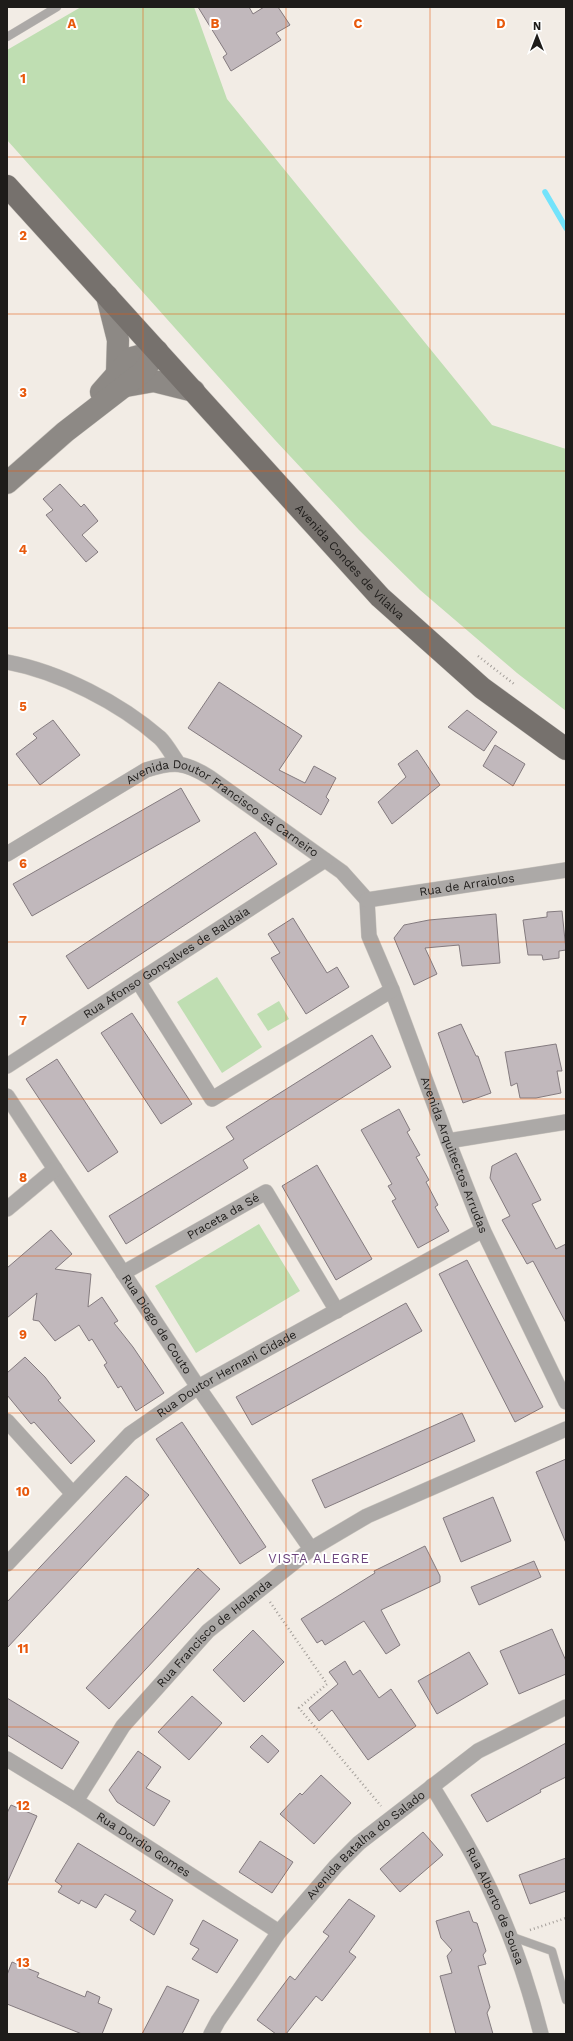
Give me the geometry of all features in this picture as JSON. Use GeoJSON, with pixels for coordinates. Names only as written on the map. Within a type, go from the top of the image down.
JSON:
{"type":"FeatureCollection","features":[{"type":"Feature","properties":{"kind":"main road","name":"Avenida Condes de Vilalva"},"geometry":{"type":"LineString","coordinates":[[7,186],[380,597],[482,688],[566,749]]}},
{"type":"Feature","properties":{"kind":"street"},"geometry":{"type":"LineString","coordinates":[[107,296],[118,340],[121,379]]}},
{"type":"Feature","properties":{"kind":"street"},"geometry":{"type":"LineString","coordinates":[[7,483],[65,432],[121,379],[131,358],[157,351]]}},
{"type":"Feature","properties":{"kind":"street"},"geometry":{"type":"LineString","coordinates":[[121,379],[154,381],[194,391]]}},
{"type":"Feature","properties":{"kind":"street"},"geometry":{"type":"LineString","coordinates":[[7,662],[52,676],[87,690],[109,703],[161,739],[178,763]]}},
{"type":"Feature","properties":{"kind":"street","name":"Avenida Doutor Francisco Sá Carneiro"},"geometry":{"type":"LineString","coordinates":[[7,854],[146,770],[161,765],[178,763],[192,767],[209,777],[325,860],[350,879],[367,900]]}},
{"type":"Feature","properties":{"kind":"street","name":"Rua Afonso Gonçalves de Baldaia"},"geometry":{"type":"LineString","coordinates":[[7,1066],[325,860]]}},
{"type":"Feature","properties":{"kind":"street","name":"Rua de Arraiolos"},"geometry":{"type":"LineString","coordinates":[[367,900],[566,870]]}},
{"type":"Feature","properties":{"kind":"street","name":"Avenida Arquitectos Arrudas"},"geometry":{"type":"LineString","coordinates":[[367,900],[369,936],[392,990],[483,1230],[566,1402]]}},
{"type":"Feature","properties":{"kind":"street"},"geometry":{"type":"LineString","coordinates":[[138,981],[212,1099],[392,990]]}},
{"type":"Feature","properties":{"kind":"street","name":"Rua Diogo de Couto"},"geometry":{"type":"LineString","coordinates":[[7,1096],[198,1387],[311,1549]]}},
{"type":"Feature","properties":{"kind":"street"},"geometry":{"type":"LineString","coordinates":[[448,1141],[566,1122]]}},
{"type":"Feature","properties":{"kind":"street"},"geometry":{"type":"LineString","coordinates":[[7,1210],[55,1169]]}},
{"type":"Feature","properties":{"kind":"street","name":"Praceta da Sé"},"geometry":{"type":"LineString","coordinates":[[123,1273],[266,1192],[336,1311]]}},
{"type":"Feature","properties":{"kind":"street","name":"Rua Doutor Hernani Cidade"},"geometry":{"type":"LineString","coordinates":[[8,1562],[130,1434],[198,1387],[483,1230]]}},
{"type":"Feature","properties":{"kind":"street"},"geometry":{"type":"LineString","coordinates":[[7,1421],[73,1494]]}},
{"type":"Feature","properties":{"kind":"street","name":"Rua Francisco de Holanda"},"geometry":{"type":"LineString","coordinates":[[76,1801],[123,1726],[208,1631],[311,1549],[367,1516],[566,1429]]}},
{"type":"Feature","properties":{"kind":"street","name":"Avenida Batalha do Salado"},"geometry":{"type":"LineString","coordinates":[[211,2034],[218,2020],[279,1932],[336,1866],[390,1818],[478,1751],[566,1707]]}},
{"type":"Feature","properties":{"kind":"street","name":"Rua Dordio Gomes"},"geometry":{"type":"LineString","coordinates":[[7,1759],[76,1801],[279,1932]]}},
{"type":"Feature","properties":{"kind":"street","name":"Rua Alberto de Sousa"},"geometry":{"type":"LineString","coordinates":[[432,1786],[477,1862],[510,1936],[532,2000],[541,2034]]}},
{"type":"Feature","properties":{"kind":"lane"},"geometry":{"type":"LineString","coordinates":[[7,37],[57,7]]}},
{"type":"Feature","properties":{"kind":"lane"},"geometry":{"type":"LineString","coordinates":[[510,1936],[552,1951],[566,2000]]}},
{"type":"Feature","properties":{"kind":"path"},"geometry":{"type":"LineString","coordinates":[[475,655],[482,658],[516,686]]}},
{"type":"Feature","properties":{"kind":"path"},"geometry":{"type":"LineString","coordinates":[[260,1590],[327,1684],[299,1708],[390,1818]]}},
{"type":"Feature","properties":{"kind":"path"},"geometry":{"type":"LineString","coordinates":[[510,1936],[566,1918]]}},
{"type":"Feature","properties":{"kind":"green space"},"geometry":{"type":"Polygon","coordinates":[[[81,7],[194,7],[227,99],[492,425],[566,449],[566,711],[517,673],[420,590],[359,530],[275,440],[7,140],[7,50],[81,7]]]}},
{"type":"Feature","properties":{"kind":"green space"},"geometry":{"type":"Polygon","coordinates":[[[217,977],[262,1047],[222,1073],[177,1002],[217,977]]]}},
{"type":"Feature","properties":{"kind":"green space"},"geometry":{"type":"Polygon","coordinates":[[[279,1001],[289,1019],[268,1031],[257,1014],[279,1001]]]}},
{"type":"Feature","properties":{"kind":"green space"},"geometry":{"type":"Polygon","coordinates":[[[259,1224],[300,1291],[196,1353],[155,1286],[259,1224]]]}},
{"type":"Feature","properties":{"kind":"building"},"geometry":{"type":"Polygon","coordinates":[[[198,7],[249,7],[253,14],[264,7],[278,7],[290,25],[276,33],[281,40],[231,71],[223,57],[227,54],[198,7]]]}},
{"type":"Feature","properties":{"kind":"building"},"geometry":{"type":"Polygon","coordinates":[[[60,484],[81,507],[84,504],[98,521],[82,535],[98,552],[86,562],[46,515],[53,510],[43,499],[60,484]]]}},
{"type":"Feature","properties":{"kind":"building"},"geometry":{"type":"Polygon","coordinates":[[[219,682],[302,736],[279,770],[305,783],[314,766],[336,778],[326,797],[329,800],[321,815],[188,728],[219,682]]]}},
{"type":"Feature","properties":{"kind":"building"},"geometry":{"type":"Polygon","coordinates":[[[467,710],[497,732],[484,751],[448,727],[467,710]]]}},
{"type":"Feature","properties":{"kind":"building"},"geometry":{"type":"Polygon","coordinates":[[[53,720],[80,755],[40,785],[16,754],[37,738],[33,734],[53,720]]]}},
{"type":"Feature","properties":{"kind":"building"},"geometry":{"type":"Polygon","coordinates":[[[495,745],[525,764],[513,786],[483,766],[495,745]]]}},
{"type":"Feature","properties":{"kind":"building"},"geometry":{"type":"Polygon","coordinates":[[[417,750],[440,785],[392,824],[378,802],[406,777],[398,764],[417,750]]]}},
{"type":"Feature","properties":{"kind":"building"},"geometry":{"type":"Polygon","coordinates":[[[181,788],[200,821],[32,916],[13,884],[181,788]]]}},
{"type":"Feature","properties":{"kind":"building"},"geometry":{"type":"Polygon","coordinates":[[[255,832],[277,864],[88,989],[66,956],[255,832]]]}},
{"type":"Feature","properties":{"kind":"building"},"geometry":{"type":"Polygon","coordinates":[[[562,911],[566,950],[559,951],[559,958],[543,960],[542,955],[528,955],[523,920],[547,917],[547,912],[562,911]]]}},
{"type":"Feature","properties":{"kind":"building"},"geometry":{"type":"Polygon","coordinates":[[[496,914],[500,963],[462,966],[459,945],[425,948],[437,974],[414,985],[394,938],[404,925],[429,920],[496,914]]]}},
{"type":"Feature","properties":{"kind":"building"},"geometry":{"type":"Polygon","coordinates":[[[293,918],[327,973],[337,967],[349,987],[306,1014],[271,958],[280,953],[268,934],[293,918]]]}},
{"type":"Feature","properties":{"kind":"building"},"geometry":{"type":"Polygon","coordinates":[[[132,1013],[192,1104],[161,1124],[101,1033],[132,1013]]]}},
{"type":"Feature","properties":{"kind":"building"},"geometry":{"type":"Polygon","coordinates":[[[461,1024],[476,1056],[478,1056],[491,1093],[463,1103],[438,1033],[461,1024]]]}},
{"type":"Feature","properties":{"kind":"building"},"geometry":{"type":"Polygon","coordinates":[[[372,1035],[391,1067],[243,1160],[248,1168],[126,1244],[109,1216],[234,1139],[226,1127],[372,1035]]]}},
{"type":"Feature","properties":{"kind":"building"},"geometry":{"type":"Polygon","coordinates":[[[556,1044],[562,1071],[557,1071],[561,1093],[536,1098],[520,1098],[517,1083],[511,1086],[505,1052],[556,1044]]]}},
{"type":"Feature","properties":{"kind":"building"},"geometry":{"type":"Polygon","coordinates":[[[57,1059],[118,1152],[88,1172],[26,1079],[57,1059]]]}},
{"type":"Feature","properties":{"kind":"building"},"geometry":{"type":"Polygon","coordinates":[[[399,1109],[410,1130],[407,1132],[420,1155],[416,1157],[429,1180],[426,1182],[438,1205],[435,1207],[449,1231],[418,1248],[392,1201],[396,1199],[388,1186],[392,1184],[361,1130],[399,1109]]]}},
{"type":"Feature","properties":{"kind":"building"},"geometry":{"type":"Polygon","coordinates":[[[516,1153],[541,1200],[532,1204],[556,1249],[566,1244],[566,1323],[533,1261],[527,1264],[502,1220],[510,1216],[490,1178],[492,1166],[516,1153]]]}},
{"type":"Feature","properties":{"kind":"building"},"geometry":{"type":"Polygon","coordinates":[[[317,1165],[372,1259],[336,1280],[282,1186],[317,1165]]]}},
{"type":"Feature","properties":{"kind":"building"},"geometry":{"type":"Polygon","coordinates":[[[51,1230],[72,1254],[55,1269],[91,1274],[88,1307],[102,1297],[118,1321],[114,1323],[133,1347],[164,1393],[136,1411],[121,1386],[118,1388],[104,1365],[107,1363],[92,1339],[89,1341],[79,1325],[55,1341],[39,1321],[33,1320],[37,1293],[7,1318],[7,1268],[51,1230]]]}},
{"type":"Feature","properties":{"kind":"building"},"geometry":{"type":"Polygon","coordinates":[[[467,1260],[543,1407],[515,1422],[439,1274],[467,1260]]]}},
{"type":"Feature","properties":{"kind":"building"},"geometry":{"type":"Polygon","coordinates":[[[406,1303],[422,1331],[252,1425],[236,1397],[406,1303]]]}},
{"type":"Feature","properties":{"kind":"building"},"geometry":{"type":"Polygon","coordinates":[[[25,1357],[45,1377],[61,1398],[58,1400],[95,1441],[71,1464],[34,1422],[31,1424],[7,1395],[7,1373],[25,1357]]]}},
{"type":"Feature","properties":{"kind":"building"},"geometry":{"type":"Polygon","coordinates":[[[462,1413],[475,1441],[325,1508],[312,1480],[462,1413]]]}},
{"type":"Feature","properties":{"kind":"building"},"geometry":{"type":"Polygon","coordinates":[[[182,1422],[266,1547],[240,1564],[156,1439],[182,1422]]]}},
{"type":"Feature","properties":{"kind":"building"},"geometry":{"type":"Polygon","coordinates":[[[566,1459],[566,1543],[536,1472],[566,1459]]]}},
{"type":"Feature","properties":{"kind":"building"},"geometry":{"type":"Polygon","coordinates":[[[126,1476],[149,1495],[7,1648],[7,1602],[126,1476]]]}},
{"type":"Feature","properties":{"kind":"building"},"geometry":{"type":"Polygon","coordinates":[[[493,1497],[511,1541],[461,1562],[443,1518],[493,1497]]]}},
{"type":"Feature","properties":{"kind":"building"},"geometry":{"type":"Polygon","coordinates":[[[425,1546],[440,1576],[440,1582],[381,1610],[400,1645],[386,1654],[364,1621],[325,1645],[322,1640],[317,1643],[301,1619],[375,1573],[374,1571],[425,1546]]]}},
{"type":"Feature","properties":{"kind":"building"},"geometry":{"type":"Polygon","coordinates":[[[534,1561],[541,1577],[479,1605],[471,1587],[534,1561]]]}},
{"type":"Feature","properties":{"kind":"building"},"geometry":{"type":"Polygon","coordinates":[[[198,1568],[220,1589],[109,1709],[86,1688],[198,1568]]]}},
{"type":"Feature","properties":{"kind":"building"},"geometry":{"type":"Polygon","coordinates":[[[552,1629],[566,1661],[566,1674],[519,1694],[500,1651],[552,1629]]]}},
{"type":"Feature","properties":{"kind":"building"},"geometry":{"type":"Polygon","coordinates":[[[253,1630],[284,1662],[244,1702],[213,1670],[253,1630]]]}},
{"type":"Feature","properties":{"kind":"building"},"geometry":{"type":"Polygon","coordinates":[[[469,1652],[488,1684],[437,1714],[418,1681],[469,1652]]]}},
{"type":"Feature","properties":{"kind":"building"},"geometry":{"type":"Polygon","coordinates":[[[345,1661],[353,1675],[360,1670],[379,1698],[391,1689],[416,1726],[368,1760],[332,1710],[319,1721],[309,1708],[338,1684],[329,1672],[345,1661]]]}},
{"type":"Feature","properties":{"kind":"building"},"geometry":{"type":"Polygon","coordinates":[[[192,1696],[222,1723],[189,1760],[158,1732],[192,1696]]]}},
{"type":"Feature","properties":{"kind":"building"},"geometry":{"type":"Polygon","coordinates":[[[7,1698],[79,1742],[62,1769],[7,1735],[7,1698]]]}},
{"type":"Feature","properties":{"kind":"building"},"geometry":{"type":"Polygon","coordinates":[[[262,1735],[279,1751],[268,1763],[250,1747],[262,1735]]]}},
{"type":"Feature","properties":{"kind":"building"},"geometry":{"type":"Polygon","coordinates":[[[566,1743],[566,1777],[540,1790],[541,1792],[487,1822],[471,1795],[566,1743]]]}},
{"type":"Feature","properties":{"kind":"building"},"geometry":{"type":"Polygon","coordinates":[[[138,1751],[161,1767],[146,1788],[170,1801],[154,1826],[117,1802],[109,1790],[138,1751]]]}},
{"type":"Feature","properties":{"kind":"building"},"geometry":{"type":"Polygon","coordinates":[[[321,1775],[351,1803],[314,1844],[280,1814],[300,1793],[302,1795],[321,1775]]]}},
{"type":"Feature","properties":{"kind":"building"},"geometry":{"type":"Polygon","coordinates":[[[11,1805],[37,1816],[7,1883],[7,1813],[11,1805]]]}},
{"type":"Feature","properties":{"kind":"building"},"geometry":{"type":"Polygon","coordinates":[[[423,1832],[443,1855],[400,1892],[380,1869],[423,1832]]]}},
{"type":"Feature","properties":{"kind":"building"},"geometry":{"type":"Polygon","coordinates":[[[260,1841],[293,1862],[272,1893],[239,1872],[260,1841]]]}},
{"type":"Feature","properties":{"kind":"building"},"geometry":{"type":"Polygon","coordinates":[[[78,1843],[173,1900],[154,1935],[130,1920],[136,1911],[105,1894],[96,1908],[81,1900],[79,1904],[58,1892],[62,1886],[55,1881],[78,1843]]]}},
{"type":"Feature","properties":{"kind":"building"},"geometry":{"type":"Polygon","coordinates":[[[566,1858],[566,1891],[530,1904],[519,1875],[566,1858]]]}},
{"type":"Feature","properties":{"kind":"building"},"geometry":{"type":"Polygon","coordinates":[[[349,1899],[375,1916],[349,1952],[356,1957],[322,2001],[316,1996],[286,2034],[276,2034],[257,2020],[290,1976],[295,1980],[329,1936],[323,1932],[349,1899]]]}},
{"type":"Feature","properties":{"kind":"building"},"geometry":{"type":"Polygon","coordinates":[[[469,1911],[473,1922],[477,1923],[486,1951],[483,1955],[486,1964],[478,1966],[490,2007],[487,2013],[493,2034],[456,2034],[440,1976],[452,1973],[447,1956],[452,1950],[441,1938],[436,1921],[469,1911]]]}},
{"type":"Feature","properties":{"kind":"building"},"geometry":{"type":"Polygon","coordinates":[[[203,1920],[238,1940],[217,1973],[192,1959],[199,1949],[190,1944],[203,1920]]]}},
{"type":"Feature","properties":{"kind":"building"},"geometry":{"type":"Polygon","coordinates":[[[12,1962],[39,1973],[37,1977],[85,1997],[87,1991],[100,1997],[98,2003],[112,2009],[102,2034],[82,2034],[7,2004],[7,1975],[12,1962]]]}},
{"type":"Feature","properties":{"kind":"building"},"geometry":{"type":"Polygon","coordinates":[[[167,1986],[199,2000],[182,2034],[142,2034],[167,1986]]]}},
{"type":"Feature","properties":{"kind":"waterway"},"geometry":{"type":"LineString","coordinates":[[545,192],[566,228]]}},
{"type":"Feature","properties":{"kind":"district","name":"VISTA ALEGRE"},"geometry":{"type":"Point","coordinates":[319,1558]}}]}
